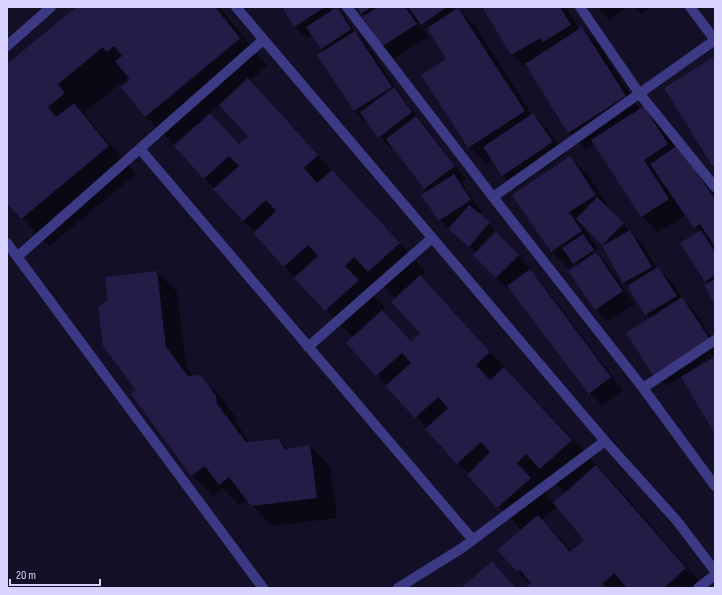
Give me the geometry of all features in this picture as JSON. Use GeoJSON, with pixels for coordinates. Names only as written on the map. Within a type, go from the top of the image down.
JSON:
{"type":"FeatureCollection","features":[{"type":"Feature","properties":{"kind":"street"},"geometry":{"type":"LineString","coordinates":[[7,46],[51,7]]}},
{"type":"Feature","properties":{"kind":"street"},"geometry":{"type":"LineString","coordinates":[[236,7],[605,442],[677,521],[715,571]]}},
{"type":"Feature","properties":{"kind":"street"},"geometry":{"type":"LineString","coordinates":[[347,7],[492,197],[643,388],[715,486]]}},
{"type":"Feature","properties":{"kind":"street"},"geometry":{"type":"LineString","coordinates":[[580,7],[639,93],[715,187]]}},
{"type":"Feature","properties":{"kind":"street"},"geometry":{"type":"LineString","coordinates":[[492,197],[715,40],[690,7]]}},
{"type":"Feature","properties":{"kind":"street"},"geometry":{"type":"LineString","coordinates":[[17,257],[263,40]]}},
{"type":"Feature","properties":{"kind":"street"},"geometry":{"type":"LineString","coordinates":[[140,149],[473,540]]}},
{"type":"Feature","properties":{"kind":"street"},"geometry":{"type":"LineString","coordinates":[[308,347],[432,238]]}},
{"type":"Feature","properties":{"kind":"street"},"geometry":{"type":"LineString","coordinates":[[7,244],[263,588]]}},
{"type":"Feature","properties":{"kind":"street"},"geometry":{"type":"LineString","coordinates":[[643,388],[715,340]]}},
{"type":"Feature","properties":{"kind":"street"},"geometry":{"type":"LineString","coordinates":[[398,588],[473,540],[605,442]]}},
{"type":"Feature","properties":{"kind":"street"},"geometry":{"type":"LineString","coordinates":[[698,588],[715,575]]}},
{"type":"Feature","properties":{"kind":"building"},"geometry":{"type":"Polygon","coordinates":[[[76,7],[215,7],[240,38],[145,117],[121,87],[130,80],[115,61],[122,56],[114,46],[107,52],[103,47],[58,84],[65,93],[48,107],[56,117],[74,103],[109,146],[21,219],[7,203],[7,64],[76,7]]]}},
{"type":"Feature","properties":{"kind":"building"},"geometry":{"type":"Polygon","coordinates":[[[282,7],[325,7],[294,27],[282,7]]]}},
{"type":"Feature","properties":{"kind":"building"},"geometry":{"type":"Polygon","coordinates":[[[337,7],[351,29],[321,49],[306,27],[337,7]]]}},
{"type":"Feature","properties":{"kind":"building"},"geometry":{"type":"Polygon","coordinates":[[[357,7],[371,7],[361,14],[357,7]]]}},
{"type":"Feature","properties":{"kind":"building"},"geometry":{"type":"Polygon","coordinates":[[[378,7],[405,7],[417,24],[381,47],[362,17],[378,7]]]}},
{"type":"Feature","properties":{"kind":"building"},"geometry":{"type":"Polygon","coordinates":[[[408,7],[447,7],[421,25],[408,7]]]}},
{"type":"Feature","properties":{"kind":"building"},"geometry":{"type":"Polygon","coordinates":[[[482,7],[560,7],[571,25],[543,42],[541,38],[511,55],[482,7]]]}},
{"type":"Feature","properties":{"kind":"building"},"geometry":{"type":"Polygon","coordinates":[[[458,8],[525,111],[468,148],[421,75],[446,59],[427,28],[458,8]]]}},
{"type":"Feature","properties":{"kind":"building"},"geometry":{"type":"Polygon","coordinates":[[[582,27],[626,96],[568,133],[525,64],[582,27]]]}},
{"type":"Feature","properties":{"kind":"building"},"geometry":{"type":"Polygon","coordinates":[[[355,31],[392,87],[354,111],[317,55],[355,31]]]}},
{"type":"Feature","properties":{"kind":"building"},"geometry":{"type":"Polygon","coordinates":[[[715,56],[715,165],[713,167],[664,88],[715,56]]]}},
{"type":"Feature","properties":{"kind":"building"},"geometry":{"type":"Polygon","coordinates":[[[248,78],[318,155],[304,168],[317,183],[332,170],[400,243],[368,272],[354,257],[345,266],[359,280],[325,311],[294,278],[318,256],[308,245],[284,267],[253,233],[276,211],[266,200],[243,221],[213,189],[239,166],[229,156],[204,179],[174,146],[210,113],[239,144],[248,136],[219,105],[248,78]]]}},
{"type":"Feature","properties":{"kind":"building"},"geometry":{"type":"Polygon","coordinates":[[[394,87],[412,112],[378,138],[360,112],[394,87]]]}},
{"type":"Feature","properties":{"kind":"building"},"geometry":{"type":"Polygon","coordinates":[[[644,106],[668,144],[644,160],[669,199],[641,217],[591,140],[644,106]]]}},
{"type":"Feature","properties":{"kind":"building"},"geometry":{"type":"Polygon","coordinates":[[[533,113],[553,142],[502,176],[483,147],[533,113]]]}},
{"type":"Feature","properties":{"kind":"building"},"geometry":{"type":"Polygon","coordinates":[[[416,116],[455,166],[424,189],[386,139],[416,116]]]}},
{"type":"Feature","properties":{"kind":"building"},"geometry":{"type":"Polygon","coordinates":[[[678,145],[715,199],[715,247],[700,224],[694,228],[650,164],[678,145]]]}},
{"type":"Feature","properties":{"kind":"building"},"geometry":{"type":"Polygon","coordinates":[[[570,156],[596,195],[569,212],[582,231],[551,252],[512,195],[570,156]]]}},
{"type":"Feature","properties":{"kind":"building"},"geometry":{"type":"Polygon","coordinates":[[[454,174],[471,200],[439,221],[421,195],[454,174]]]}},
{"type":"Feature","properties":{"kind":"building"},"geometry":{"type":"Polygon","coordinates":[[[597,197],[624,223],[602,245],[576,219],[597,197]]]}},
{"type":"Feature","properties":{"kind":"building"},"geometry":{"type":"Polygon","coordinates":[[[469,205],[490,222],[469,247],[448,229],[469,205]]]}},
{"type":"Feature","properties":{"kind":"building"},"geometry":{"type":"Polygon","coordinates":[[[630,230],[652,267],[623,283],[602,246],[630,230]]]}},
{"type":"Feature","properties":{"kind":"building"},"geometry":{"type":"Polygon","coordinates":[[[701,230],[715,252],[715,275],[705,282],[680,243],[701,230]]]}},
{"type":"Feature","properties":{"kind":"building"},"geometry":{"type":"Polygon","coordinates":[[[496,232],[519,255],[496,278],[473,255],[496,232]]]}},
{"type":"Feature","properties":{"kind":"building"},"geometry":{"type":"Polygon","coordinates":[[[583,234],[594,250],[573,264],[562,248],[583,234]]]}},
{"type":"Feature","properties":{"kind":"building"},"geometry":{"type":"Polygon","coordinates":[[[596,252],[623,291],[595,310],[568,271],[596,252]]]}},
{"type":"Feature","properties":{"kind":"building"},"geometry":{"type":"Polygon","coordinates":[[[658,267],[677,296],[645,315],[627,286],[658,267]]]}},
{"type":"Feature","properties":{"kind":"building"},"geometry":{"type":"Polygon","coordinates":[[[530,269],[611,377],[589,394],[507,286],[530,269]]]}},
{"type":"Feature","properties":{"kind":"building"},"geometry":{"type":"Polygon","coordinates":[[[157,271],[166,347],[188,376],[201,375],[216,396],[217,404],[246,442],[278,439],[285,449],[310,445],[317,498],[251,506],[229,477],[219,485],[205,466],[191,476],[131,394],[136,390],[103,346],[98,307],[108,300],[105,277],[157,271]]]}},
{"type":"Feature","properties":{"kind":"building"},"geometry":{"type":"Polygon","coordinates":[[[420,275],[490,352],[476,365],[490,380],[504,367],[572,440],[540,469],[526,454],[517,463],[531,478],[497,508],[467,475],[490,452],[481,442],[457,464],[425,429],[448,408],[438,397],[415,418],[385,386],[411,363],[402,353],[376,376],[346,343],[382,310],[411,341],[420,333],[391,302],[420,275]]]}},
{"type":"Feature","properties":{"kind":"building"},"geometry":{"type":"Polygon","coordinates":[[[715,279],[715,305],[704,285],[715,279]]]}},
{"type":"Feature","properties":{"kind":"building"},"geometry":{"type":"Polygon","coordinates":[[[682,297],[709,338],[653,375],[626,333],[682,297]]]}},
{"type":"Feature","properties":{"kind":"building"},"geometry":{"type":"Polygon","coordinates":[[[715,357],[715,434],[681,377],[715,357]]]}},
{"type":"Feature","properties":{"kind":"building"},"geometry":{"type":"Polygon","coordinates":[[[596,465],[686,568],[664,588],[627,588],[614,573],[602,584],[606,588],[526,588],[531,583],[520,570],[517,572],[497,550],[538,515],[570,552],[584,540],[553,503],[596,465]]]}},
{"type":"Feature","properties":{"kind":"building"},"geometry":{"type":"Polygon","coordinates":[[[492,561],[516,588],[461,588],[492,561]]]}}]}
